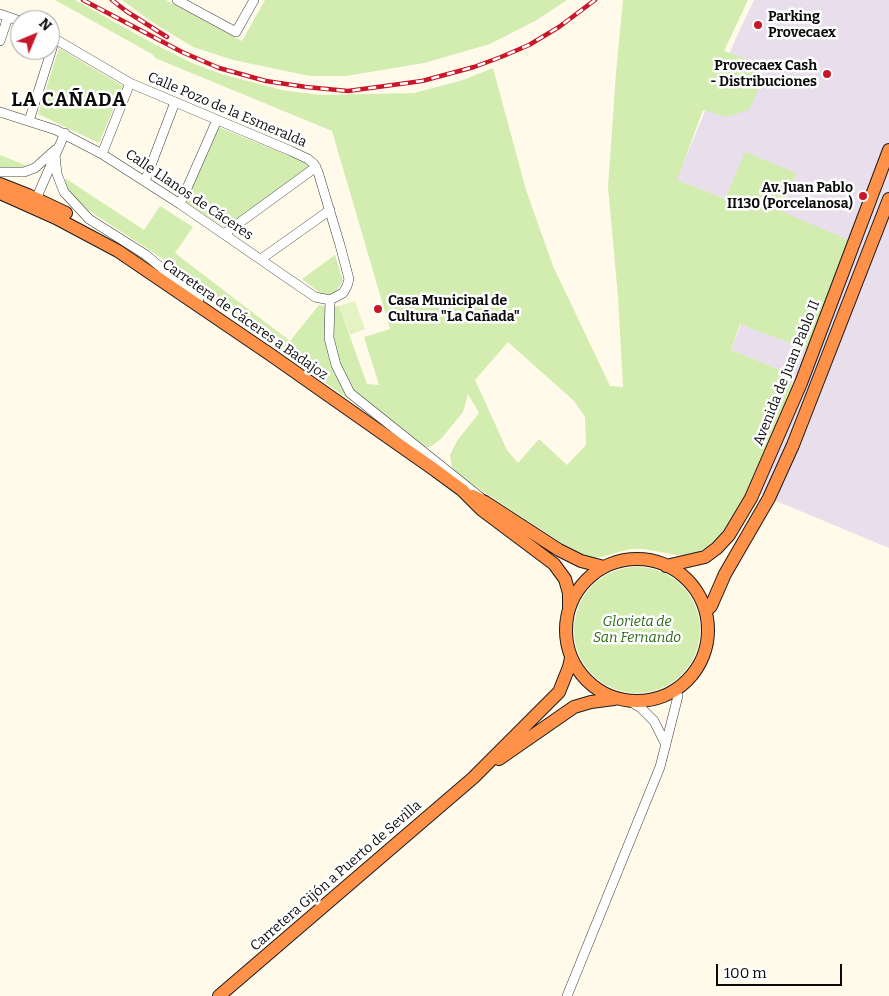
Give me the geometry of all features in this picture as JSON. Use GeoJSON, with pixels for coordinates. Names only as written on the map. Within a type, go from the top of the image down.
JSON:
{"type":"FeatureCollection","features":[{"type":"Feature","properties":{"kind":"highway","name":"Avenida de Juan Pablo II"},"geometry":{"type":"LineString","coordinates":[[666,566],[705,556],[717,548],[729,535],[751,498],[801,383],[889,150]]}},
{"type":"Feature","properties":{"kind":"highway","name":"Carretera de Cáceres a Badajoz"},"geometry":{"type":"LineString","coordinates":[[0,184],[36,199],[108,237],[172,278],[271,355]]}},
{"type":"Feature","properties":{"kind":"highway","name":"Carretera de Cáceres a Badajoz"},"geometry":{"type":"LineString","coordinates":[[0,193],[56,218],[118,251],[271,355],[462,490]]}},
{"type":"Feature","properties":{"kind":"highway"},"geometry":{"type":"LineString","coordinates":[[706,611],[711,606],[721,581],[768,498],[793,445],[889,198]]}},
{"type":"Feature","properties":{"kind":"highway"},"geometry":{"type":"LineString","coordinates":[[462,490],[485,502],[559,550],[581,561],[604,567]]}},
{"type":"Feature","properties":{"kind":"highway"},"geometry":{"type":"LineString","coordinates":[[462,490],[482,510],[554,564],[565,579],[569,607],[565,636],[571,658],[578,672],[601,692],[616,699],[631,702],[656,700],[675,691],[690,679],[703,658],[708,635],[706,611],[702,601],[693,586],[681,574],[666,566],[648,560],[618,561],[592,574],[582,585],[569,607]]}},
{"type":"Feature","properties":{"kind":"highway","name":"Carretera Gijón a Puerto de Sevilla"},"geometry":{"type":"LineString","coordinates":[[219,996],[472,778],[559,692],[571,658]]}},
{"type":"Feature","properties":{"kind":"highway","name":"Carretera Gijón a Puerto de Sevilla"},"geometry":{"type":"LineString","coordinates":[[472,778],[574,707],[591,702],[616,699]]}},
{"type":"Feature","properties":{"kind":"street"},"geometry":{"type":"LineString","coordinates":[[177,0],[192,4],[236,32],[254,0]]}},
{"type":"Feature","properties":{"kind":"street"},"geometry":{"type":"LineString","coordinates":[[0,42],[4,15]]}},
{"type":"Feature","properties":{"kind":"street","name":"Calle Pozo de la Esmeralda"},"geometry":{"type":"LineString","coordinates":[[60,42],[130,83],[308,159],[316,167]]}},
{"type":"Feature","properties":{"kind":"street"},"geometry":{"type":"LineString","coordinates":[[30,121],[47,60]]}},
{"type":"Feature","properties":{"kind":"street"},"geometry":{"type":"LineString","coordinates":[[102,154],[130,83]]}},
{"type":"Feature","properties":{"kind":"street"},"geometry":{"type":"LineString","coordinates":[[144,181],[175,102]]}},
{"type":"Feature","properties":{"kind":"street","name":"Calle Llanos de Cáceres"},"geometry":{"type":"LineString","coordinates":[[0,112],[65,133],[102,154],[180,204],[315,297],[330,300]]}},
{"type":"Feature","properties":{"kind":"street"},"geometry":{"type":"LineString","coordinates":[[180,204],[217,120]]}},
{"type":"Feature","properties":{"kind":"street"},"geometry":{"type":"LineString","coordinates":[[36,199],[65,133]]}},
{"type":"Feature","properties":{"kind":"street"},"geometry":{"type":"LineString","coordinates":[[0,172],[24,172],[35,168],[48,158],[60,144]]}},
{"type":"Feature","properties":{"kind":"street"},"geometry":{"type":"LineString","coordinates":[[56,155],[57,174],[64,192],[89,220],[146,255],[199,299]]}},
{"type":"Feature","properties":{"kind":"street"},"geometry":{"type":"LineString","coordinates":[[224,234],[316,167],[349,279],[343,293],[330,300],[329,338],[336,365],[350,394],[485,502]]}},
{"type":"Feature","properties":{"kind":"street"},"geometry":{"type":"LineString","coordinates":[[0,188],[30,200],[36,199]]}},
{"type":"Feature","properties":{"kind":"street"},"geometry":{"type":"LineString","coordinates":[[36,199],[39,204],[95,234],[118,251]]}},
{"type":"Feature","properties":{"kind":"street"},"geometry":{"type":"LineString","coordinates":[[261,259],[330,210]]}},
{"type":"Feature","properties":{"kind":"street"},"geometry":{"type":"LineString","coordinates":[[567,996],[660,767],[678,696],[675,691]]}},
{"type":"Feature","properties":{"kind":"street"},"geometry":{"type":"LineString","coordinates":[[631,702],[641,708],[654,721],[666,745]]}},
{"type":"Feature","properties":{"kind":"shaded area"},"geometry":{"type":"Polygon","coordinates":[[[754,0],[889,0],[889,548],[745,487],[795,376],[731,350],[741,324],[805,349],[847,243],[779,214],[746,152],[725,199],[676,180],[754,0]]]}},
{"type":"Feature","properties":{"kind":"green space"},"geometry":{"type":"Polygon","coordinates":[[[55,0],[75,0],[192,63],[221,74],[282,90],[321,95],[414,93],[463,80],[493,68],[526,190],[553,266],[610,386],[623,387],[618,297],[608,187],[623,0],[748,0],[724,51],[763,65],[759,77],[763,79],[749,110],[726,117],[703,110],[677,180],[725,199],[745,152],[796,173],[781,211],[851,241],[808,350],[740,324],[731,350],[793,375],[789,398],[744,499],[729,525],[709,546],[698,552],[682,556],[644,549],[630,549],[593,558],[574,551],[458,475],[452,468],[450,455],[457,441],[479,413],[468,394],[463,412],[441,439],[428,447],[415,445],[288,357],[166,261],[88,210],[71,193],[66,186],[65,178],[144,230],[160,206],[193,227],[175,253],[290,341],[319,305],[339,306],[367,384],[379,385],[364,337],[390,329],[332,131],[155,58],[152,54],[55,0]],[[508,342],[475,380],[507,450],[518,463],[539,439],[567,465],[586,445],[585,417],[574,401],[508,342]]]}},
{"type":"Feature","properties":{"kind":"green space"},"geometry":{"type":"Polygon","coordinates":[[[122,0],[166,0],[242,41],[265,0],[567,0],[535,21],[490,44],[424,63],[346,76],[310,76],[233,60],[193,47],[152,22],[122,0]]]}},
{"type":"Feature","properties":{"kind":"green space"},"geometry":{"type":"Polygon","coordinates":[[[60,49],[123,86],[99,143],[38,114],[55,60],[60,60],[60,49]]]}},
{"type":"Feature","properties":{"kind":"green space"},"geometry":{"type":"Polygon","coordinates":[[[211,124],[309,164],[311,170],[228,230],[182,199],[211,124]]]}},
{"type":"Feature","properties":{"kind":"green space"},"geometry":{"type":"Polygon","coordinates":[[[0,155],[25,165],[23,168],[0,167],[0,155]]]}},
{"type":"Feature","properties":{"kind":"green space"},"geometry":{"type":"Polygon","coordinates":[[[335,255],[343,281],[335,293],[323,295],[302,279],[335,255]]]}},
{"type":"Feature","properties":{"kind":"green space"},"geometry":{"type":"Polygon","coordinates":[[[355,301],[365,329],[350,335],[339,306],[355,301]]]}},
{"type":"Feature","properties":{"kind":"green space","name":"Glorieta de San Fernando"},"geometry":{"type":"Polygon","coordinates":[[[637,567],[661,572],[681,586],[695,606],[700,630],[695,654],[681,674],[661,688],[637,693],[613,688],[593,674],[579,654],[574,630],[579,606],[593,586],[613,572],[637,567]]]}},
{"type":"Feature","properties":{"kind":"railway"},"geometry":{"type":"LineString","coordinates":[[83,0],[182,52],[219,68],[266,81],[348,91],[422,81],[474,67],[529,45],[559,27],[595,0]]}},
{"type":"Feature","properties":{"kind":"railway"},"geometry":{"type":"LineString","coordinates":[[112,0],[167,37]]}},
{"type":"Feature","properties":{"kind":"place","name":"Parking Provecaex"},"geometry":{"type":"Point","coordinates":[758,25]}},
{"type":"Feature","properties":{"kind":"place","name":"Provecaex Cash - Distribuciones"},"geometry":{"type":"Point","coordinates":[827,74]}},
{"type":"Feature","properties":{"kind":"place","name":"Av. Juan Pablo II130 (Porcelanosa)"},"geometry":{"type":"Point","coordinates":[863,196]}},
{"type":"Feature","properties":{"kind":"place","name":"Casa Municipal de Cultura \"La Cañada\""},"geometry":{"type":"Point","coordinates":[378,309]}},
{"type":"Feature","properties":{"kind":"district","name":"LA CAÑADA"},"geometry":{"type":"Point","coordinates":[69,101]}}]}
